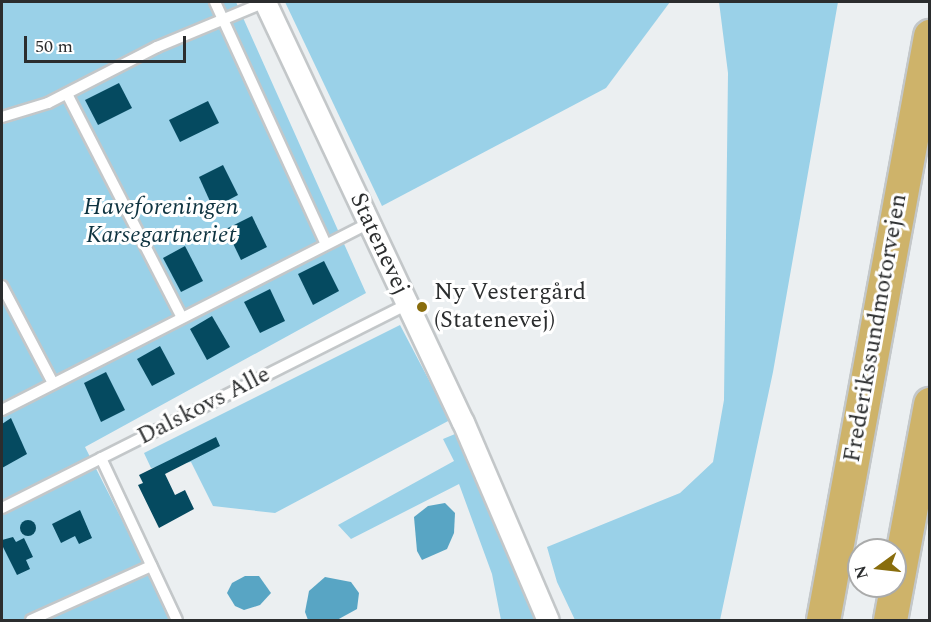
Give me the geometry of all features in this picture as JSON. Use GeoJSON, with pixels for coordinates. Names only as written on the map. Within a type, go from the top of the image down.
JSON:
{"type":"FeatureCollection","features":[{"type":"Feature","properties":{"kind":"highway","name":"Frederikssundmotorvejen"},"geometry":{"type":"LineString","coordinates":[[823,621],[930,36]]}},
{"type":"Feature","properties":{"kind":"highway"},"geometry":{"type":"LineString","coordinates":[[890,621],[930,404]]}},
{"type":"Feature","properties":{"kind":"street","name":"Statenevej"},"geometry":{"type":"LineString","coordinates":[[265,2],[407,304],[548,621]]}},
{"type":"Feature","properties":{"kind":"lane"},"geometry":{"type":"LineString","coordinates":[[215,2],[326,244]]}},
{"type":"Feature","properties":{"kind":"lane"},"geometry":{"type":"LineString","coordinates":[[2,117],[67,94],[157,47],[265,2]]}},
{"type":"Feature","properties":{"kind":"lane"},"geometry":{"type":"LineString","coordinates":[[67,94],[181,316]]}},
{"type":"Feature","properties":{"kind":"lane"},"geometry":{"type":"LineString","coordinates":[[2,410],[181,316],[369,223]]}},
{"type":"Feature","properties":{"kind":"lane"},"geometry":{"type":"LineString","coordinates":[[2,286],[53,383]]}},
{"type":"Feature","properties":{"kind":"lane","name":"Dalskovs Alle"},"geometry":{"type":"LineString","coordinates":[[2,508],[407,304]]}},
{"type":"Feature","properties":{"kind":"lane"},"geometry":{"type":"LineString","coordinates":[[101,458],[177,621]]}},
{"type":"Feature","properties":{"kind":"lane"},"geometry":{"type":"LineString","coordinates":[[32,621],[151,566]]}},
{"type":"Feature","properties":{"kind":"green space","name":"Haveforeningen Karsegartneriet"},"geometry":{"type":"Polygon","coordinates":[[[2,2],[236,2],[366,293],[85,447],[173,620],[2,620],[2,2]]]}},
{"type":"Feature","properties":{"kind":"green space"},"geometry":{"type":"Polygon","coordinates":[[[285,2],[670,2],[606,88],[382,206],[285,2]]]}},
{"type":"Feature","properties":{"kind":"green space"},"geometry":{"type":"Polygon","coordinates":[[[719,2],[838,2],[773,372],[720,620],[575,620],[557,582],[547,547],[680,493],[713,462],[724,400],[728,73],[719,2]]]}},
{"type":"Feature","properties":{"kind":"green space"},"geometry":{"type":"Polygon","coordinates":[[[400,325],[450,420],[275,513],[213,506],[191,462],[151,468],[144,453],[400,325]]]}},
{"type":"Feature","properties":{"kind":"green space"},"geometry":{"type":"Polygon","coordinates":[[[455,434],[529,592],[537,620],[501,620],[492,574],[459,484],[351,539],[338,525],[454,461],[443,439],[455,434]]]}},
{"type":"Feature","properties":{"kind":"shaded area"},"geometry":{"type":"Polygon","coordinates":[[[445,503],[455,513],[454,533],[447,549],[422,560],[417,551],[414,517],[428,506],[445,503]]]}},
{"type":"Feature","properties":{"kind":"shaded area"},"geometry":{"type":"Polygon","coordinates":[[[245,576],[259,576],[271,593],[260,605],[244,610],[235,606],[227,593],[232,583],[245,576]]]}},
{"type":"Feature","properties":{"kind":"shaded area"},"geometry":{"type":"Polygon","coordinates":[[[325,577],[351,582],[359,593],[357,609],[337,620],[308,620],[305,612],[309,591],[325,577]]]}},
{"type":"Feature","properties":{"kind":"building"},"geometry":{"type":"Polygon","coordinates":[[[119,83],[132,108],[98,125],[85,100],[119,83]]]}},
{"type":"Feature","properties":{"kind":"building"},"geometry":{"type":"Polygon","coordinates":[[[208,101],[219,123],[180,142],[169,120],[208,101]]]}},
{"type":"Feature","properties":{"kind":"building"},"geometry":{"type":"Polygon","coordinates":[[[223,165],[238,195],[213,208],[199,177],[223,165]]]}},
{"type":"Feature","properties":{"kind":"building"},"geometry":{"type":"Polygon","coordinates":[[[252,216],[267,247],[241,260],[226,229],[252,216]]]}},
{"type":"Feature","properties":{"kind":"building"},"geometry":{"type":"Polygon","coordinates":[[[185,246],[203,281],[181,292],[163,258],[185,246]]]}},
{"type":"Feature","properties":{"kind":"building"},"geometry":{"type":"Polygon","coordinates":[[[324,261],[339,291],[313,305],[298,274],[324,261]]]}},
{"type":"Feature","properties":{"kind":"building"},"geometry":{"type":"Polygon","coordinates":[[[270,289],[285,321],[260,333],[244,302],[270,289]]]}},
{"type":"Feature","properties":{"kind":"building"},"geometry":{"type":"Polygon","coordinates":[[[212,316],[230,347],[207,360],[190,329],[212,316]]]}},
{"type":"Feature","properties":{"kind":"building"},"geometry":{"type":"Polygon","coordinates":[[[160,346],[175,374],[152,386],[137,359],[160,346]]]}},
{"type":"Feature","properties":{"kind":"building"},"geometry":{"type":"Polygon","coordinates":[[[106,372],[125,410],[101,422],[84,383],[106,372]]]}},
{"type":"Feature","properties":{"kind":"building"},"geometry":{"type":"Polygon","coordinates":[[[11,418],[27,454],[2,468],[2,424],[11,418]]]}},
{"type":"Feature","properties":{"kind":"building"},"geometry":{"type":"Polygon","coordinates":[[[216,437],[220,446],[165,474],[175,495],[185,490],[194,509],[159,528],[138,485],[143,483],[139,475],[216,437]]]}},
{"type":"Feature","properties":{"kind":"building"},"geometry":{"type":"Polygon","coordinates":[[[80,510],[92,538],[79,544],[75,536],[61,543],[52,524],[80,510]]]}},
{"type":"Feature","properties":{"kind":"building"},"geometry":{"type":"Polygon","coordinates":[[[28,520],[36,528],[28,536],[20,528],[28,520]]]}},
{"type":"Feature","properties":{"kind":"building"},"geometry":{"type":"Polygon","coordinates":[[[13,537],[16,542],[24,538],[33,557],[26,560],[30,569],[17,575],[2,545],[2,540],[13,537]]]}},
{"type":"Feature","properties":{"kind":"place","name":"Ny Vestergård (Statenevej)"},"geometry":{"type":"Point","coordinates":[422,307]}}]}
